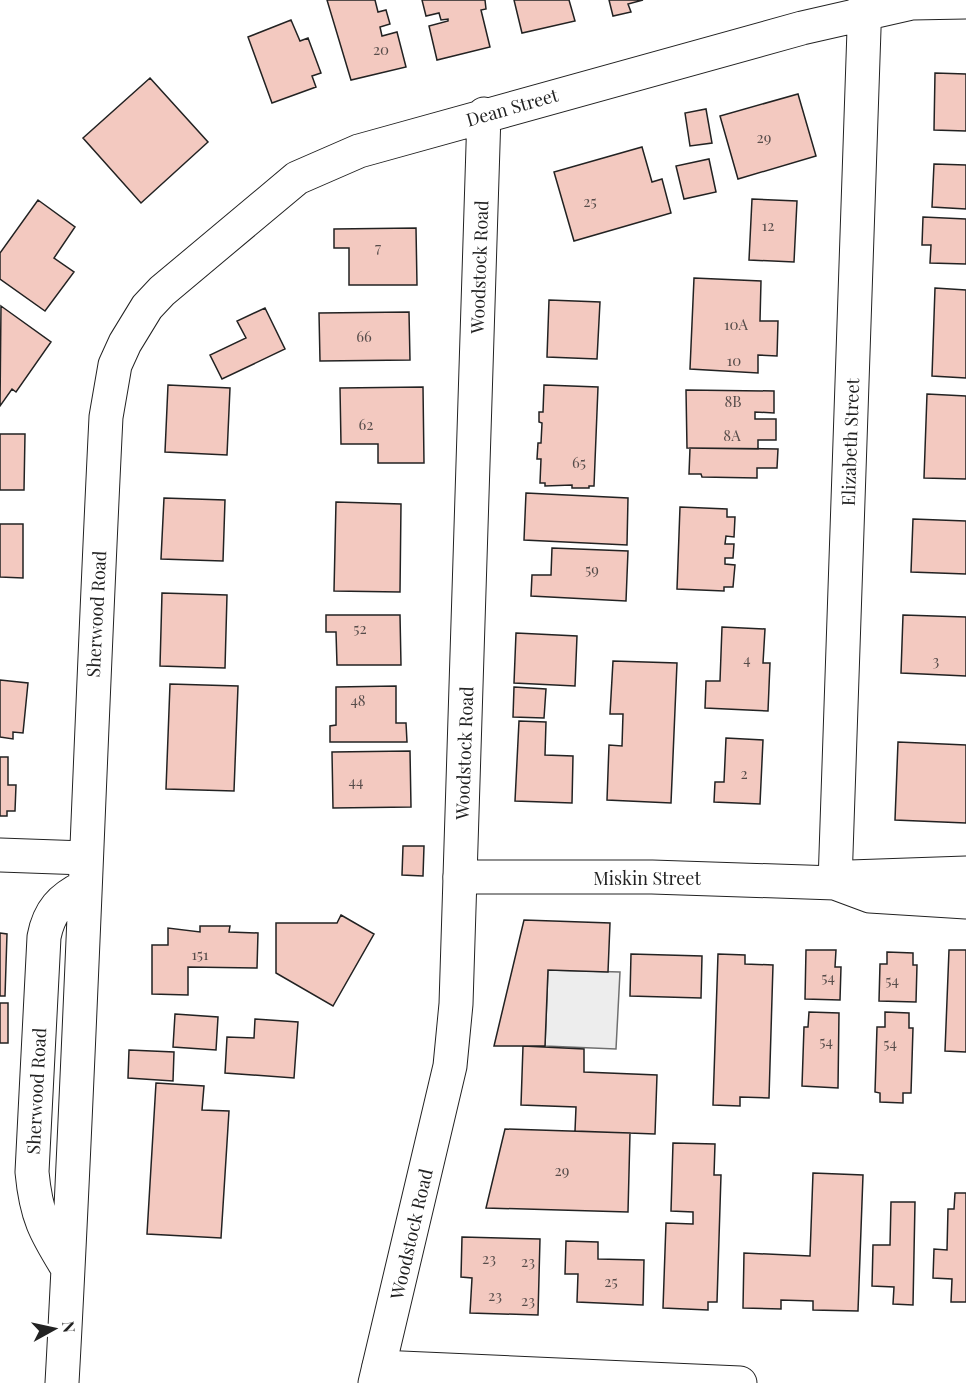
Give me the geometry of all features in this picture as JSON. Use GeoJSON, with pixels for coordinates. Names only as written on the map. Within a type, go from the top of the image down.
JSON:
{"type":"FeatureCollection","features":[{"type":"Feature","properties":{"kind":"street","name":"Dean Street"},"geometry":{"type":"LineString","coordinates":[[125,343],[147,307],[162,291],[297,178],[359,151],[865,6],[966,2]]}},
{"type":"Feature","properties":{"kind":"street","name":"Elizabeth Street"},"geometry":{"type":"LineString","coordinates":[[835,883],[865,6]]}},
{"type":"Feature","properties":{"kind":"street","name":"Woodstock Road"},"geometry":{"type":"LineString","coordinates":[[377,1375],[450,1066],[456,1004],[484,114]]}},
{"type":"Feature","properties":{"kind":"street","name":"Sherwood Road"},"geometry":{"type":"LineString","coordinates":[[62,1383],[106,417],[113,373],[125,343]]}},
{"type":"Feature","properties":{"kind":"street"},"geometry":{"type":"LineString","coordinates":[[0,855],[84,873]]}},
{"type":"Feature","properties":{"kind":"street","name":"Miskin Street"},"geometry":{"type":"LineString","coordinates":[[835,883],[850,877],[870,875],[966,873]]}},
{"type":"Feature","properties":{"kind":"street","name":"Miskin Street"},"geometry":{"type":"LineString","coordinates":[[460,877],[652,877],[835,883],[870,896],[966,902]]}},
{"type":"Feature","properties":{"kind":"street"},"geometry":{"type":"LineString","coordinates":[[377,1375],[740,1383]]}},
{"type":"Feature","properties":{"kind":"shaded area"},"geometry":{"type":"Polygon","coordinates":[[[548,970],[620,972],[616,1049],[545,1046],[548,970]]]}},
{"type":"Feature","properties":{"kind":"building"},"geometry":{"type":"Polygon","coordinates":[[[327,0],[375,0],[378,12],[386,10],[390,24],[380,27],[382,36],[397,32],[406,67],[351,80],[327,0]]]}},
{"type":"Feature","properties":{"kind":"building"},"geometry":{"type":"Polygon","coordinates":[[[422,0],[485,0],[486,9],[481,10],[490,47],[437,60],[429,26],[448,21],[448,19],[441,20],[439,13],[426,16],[422,0]]]}},
{"type":"Feature","properties":{"kind":"building"},"geometry":{"type":"Polygon","coordinates":[[[514,0],[569,0],[575,21],[522,33],[514,0]]]}},
{"type":"Feature","properties":{"kind":"building"},"geometry":{"type":"Polygon","coordinates":[[[609,0],[643,0],[628,4],[631,12],[613,16],[609,0]]]}},
{"type":"Feature","properties":{"kind":"building"},"geometry":{"type":"Polygon","coordinates":[[[291,20],[300,41],[308,38],[321,73],[312,76],[316,87],[272,103],[248,37],[291,20]]]}},
{"type":"Feature","properties":{"kind":"building"},"geometry":{"type":"Polygon","coordinates":[[[935,73],[966,74],[966,131],[934,130],[935,73]]]}},
{"type":"Feature","properties":{"kind":"building"},"geometry":{"type":"Polygon","coordinates":[[[150,78],[208,142],[141,203],[83,138],[150,78]]]}},
{"type":"Feature","properties":{"kind":"building"},"geometry":{"type":"Polygon","coordinates":[[[798,94],[816,156],[738,179],[720,116],[798,94]]]}},
{"type":"Feature","properties":{"kind":"building"},"geometry":{"type":"Polygon","coordinates":[[[706,109],[712,143],[690,146],[685,113],[706,109]]]}},
{"type":"Feature","properties":{"kind":"building"},"geometry":{"type":"Polygon","coordinates":[[[642,147],[652,182],[662,179],[671,213],[574,241],[554,172],[642,147]]]}},
{"type":"Feature","properties":{"kind":"building"},"geometry":{"type":"Polygon","coordinates":[[[709,159],[716,192],[684,199],[676,166],[709,159]]]}},
{"type":"Feature","properties":{"kind":"building"},"geometry":{"type":"Polygon","coordinates":[[[934,164],[966,165],[966,209],[932,207],[934,164]]]}},
{"type":"Feature","properties":{"kind":"building"},"geometry":{"type":"Polygon","coordinates":[[[752,199],[797,201],[794,262],[749,260],[752,199]]]}},
{"type":"Feature","properties":{"kind":"building"},"geometry":{"type":"Polygon","coordinates":[[[38,200],[75,227],[54,258],[74,272],[45,311],[0,279],[0,253],[38,200]]]}},
{"type":"Feature","properties":{"kind":"building"},"geometry":{"type":"Polygon","coordinates":[[[923,217],[966,219],[966,264],[930,263],[931,245],[922,245],[923,217]]]}},
{"type":"Feature","properties":{"kind":"building"},"geometry":{"type":"Polygon","coordinates":[[[416,228],[417,285],[349,285],[349,248],[334,248],[334,229],[416,228]]]}},
{"type":"Feature","properties":{"kind":"building"},"geometry":{"type":"Polygon","coordinates":[[[694,278],[761,281],[760,321],[778,321],[777,356],[758,355],[758,373],[690,369],[694,278]]]}},
{"type":"Feature","properties":{"kind":"building"},"geometry":{"type":"Polygon","coordinates":[[[935,288],[966,290],[966,378],[932,376],[935,288]]]}},
{"type":"Feature","properties":{"kind":"building"},"geometry":{"type":"Polygon","coordinates":[[[549,300],[600,302],[597,359],[547,357],[549,300]]]}},
{"type":"Feature","properties":{"kind":"building"},"geometry":{"type":"Polygon","coordinates":[[[1,306],[51,342],[16,392],[12,389],[0,406],[1,306]]]}},
{"type":"Feature","properties":{"kind":"building"},"geometry":{"type":"Polygon","coordinates":[[[265,308],[285,349],[222,379],[210,355],[246,338],[237,321],[265,308]]]}},
{"type":"Feature","properties":{"kind":"building"},"geometry":{"type":"Polygon","coordinates":[[[409,312],[410,360],[320,361],[319,313],[409,312]]]}},
{"type":"Feature","properties":{"kind":"building"},"geometry":{"type":"Polygon","coordinates":[[[168,385],[230,388],[227,455],[165,452],[168,385]]]}},
{"type":"Feature","properties":{"kind":"building"},"geometry":{"type":"Polygon","coordinates":[[[544,385],[598,387],[594,486],[572,488],[572,485],[545,486],[545,483],[540,483],[541,459],[537,459],[538,443],[541,443],[542,423],[539,422],[539,412],[543,412],[544,385]]]}},
{"type":"Feature","properties":{"kind":"building"},"geometry":{"type":"Polygon","coordinates":[[[423,387],[424,463],[378,463],[378,444],[341,444],[340,388],[423,387]]]}},
{"type":"Feature","properties":{"kind":"building"},"geometry":{"type":"Polygon","coordinates":[[[686,390],[774,391],[774,413],[755,412],[755,419],[776,419],[776,440],[758,440],[758,449],[687,448],[686,390]]]}},
{"type":"Feature","properties":{"kind":"building"},"geometry":{"type":"Polygon","coordinates":[[[927,394],[966,396],[966,479],[924,478],[927,394]]]}},
{"type":"Feature","properties":{"kind":"building"},"geometry":{"type":"Polygon","coordinates":[[[0,434],[25,434],[24,490],[0,490],[0,434]]]}},
{"type":"Feature","properties":{"kind":"building"},"geometry":{"type":"Polygon","coordinates":[[[690,448],[778,449],[777,468],[757,468],[757,478],[702,477],[701,474],[689,474],[690,448]]]}},
{"type":"Feature","properties":{"kind":"building"},"geometry":{"type":"Polygon","coordinates":[[[526,493],[628,498],[627,545],[524,540],[526,493]]]}},
{"type":"Feature","properties":{"kind":"building"},"geometry":{"type":"Polygon","coordinates":[[[164,498],[225,500],[223,561],[161,559],[164,498]]]}},
{"type":"Feature","properties":{"kind":"building"},"geometry":{"type":"Polygon","coordinates":[[[336,502],[401,504],[400,592],[334,591],[336,502]]]}},
{"type":"Feature","properties":{"kind":"building"},"geometry":{"type":"Polygon","coordinates":[[[680,507],[727,509],[727,517],[735,517],[734,537],[726,536],[725,544],[734,544],[733,558],[725,558],[725,564],[735,565],[733,587],[724,587],[724,591],[677,589],[680,507]]]}},
{"type":"Feature","properties":{"kind":"building"},"geometry":{"type":"Polygon","coordinates":[[[913,519],[966,521],[966,574],[911,572],[913,519]]]}},
{"type":"Feature","properties":{"kind":"building"},"geometry":{"type":"Polygon","coordinates":[[[0,524],[23,524],[23,578],[0,577],[0,524]]]}},
{"type":"Feature","properties":{"kind":"building"},"geometry":{"type":"Polygon","coordinates":[[[552,548],[628,551],[626,601],[531,596],[532,575],[551,575],[552,548]]]}},
{"type":"Feature","properties":{"kind":"building"},"geometry":{"type":"Polygon","coordinates":[[[162,593],[227,595],[225,668],[160,666],[162,593]]]}},
{"type":"Feature","properties":{"kind":"building"},"geometry":{"type":"Polygon","coordinates":[[[326,615],[400,615],[401,665],[337,665],[336,632],[326,632],[326,615]]]}},
{"type":"Feature","properties":{"kind":"building"},"geometry":{"type":"Polygon","coordinates":[[[903,615],[966,617],[966,676],[901,673],[903,615]]]}},
{"type":"Feature","properties":{"kind":"building"},"geometry":{"type":"Polygon","coordinates":[[[722,627],[765,629],[763,663],[770,663],[768,711],[705,708],[706,681],[720,681],[722,627]]]}},
{"type":"Feature","properties":{"kind":"building"},"geometry":{"type":"Polygon","coordinates":[[[516,633],[577,636],[575,686],[514,683],[516,633]]]}},
{"type":"Feature","properties":{"kind":"building"},"geometry":{"type":"Polygon","coordinates":[[[613,661],[677,663],[671,803],[607,800],[609,745],[622,746],[623,714],[610,714],[613,661]]]}},
{"type":"Feature","properties":{"kind":"building"},"geometry":{"type":"Polygon","coordinates":[[[0,680],[28,683],[23,733],[13,732],[13,739],[0,737],[0,680]]]}},
{"type":"Feature","properties":{"kind":"building"},"geometry":{"type":"Polygon","coordinates":[[[170,684],[238,686],[234,791],[166,789],[170,684]]]}},
{"type":"Feature","properties":{"kind":"building"},"geometry":{"type":"Polygon","coordinates":[[[396,686],[396,723],[406,723],[407,742],[330,742],[330,726],[336,725],[336,687],[396,686]]]}},
{"type":"Feature","properties":{"kind":"building"},"geometry":{"type":"Polygon","coordinates":[[[514,687],[546,689],[544,718],[513,717],[514,687]]]}},
{"type":"Feature","properties":{"kind":"building"},"geometry":{"type":"Polygon","coordinates":[[[519,721],[546,722],[545,755],[573,756],[572,803],[515,801],[519,721]]]}},
{"type":"Feature","properties":{"kind":"building"},"geometry":{"type":"Polygon","coordinates":[[[726,738],[763,740],[760,804],[714,802],[715,782],[724,782],[726,738]]]}},
{"type":"Feature","properties":{"kind":"building"},"geometry":{"type":"Polygon","coordinates":[[[898,742],[966,745],[966,823],[895,820],[898,742]]]}},
{"type":"Feature","properties":{"kind":"building"},"geometry":{"type":"Polygon","coordinates":[[[410,751],[411,807],[333,808],[332,752],[410,751]]]}},
{"type":"Feature","properties":{"kind":"building"},"geometry":{"type":"Polygon","coordinates":[[[0,757],[8,757],[8,785],[16,785],[15,811],[7,811],[7,816],[0,816],[0,757]]]}},
{"type":"Feature","properties":{"kind":"building"},"geometry":{"type":"Polygon","coordinates":[[[403,846],[424,846],[423,876],[402,875],[403,846]]]}},
{"type":"Feature","properties":{"kind":"building"},"geometry":{"type":"Polygon","coordinates":[[[341,915],[374,934],[333,1006],[276,973],[276,923],[337,923],[341,915]]]}},
{"type":"Feature","properties":{"kind":"building"},"geometry":{"type":"Polygon","coordinates":[[[524,920],[610,923],[608,972],[548,970],[545,1046],[494,1046],[524,920]]]}},
{"type":"Feature","properties":{"kind":"building"},"geometry":{"type":"Polygon","coordinates":[[[200,926],[230,926],[229,932],[258,933],[257,968],[188,967],[188,995],[152,994],[152,945],[168,945],[168,928],[200,932],[200,926]]]}},
{"type":"Feature","properties":{"kind":"building"},"geometry":{"type":"Polygon","coordinates":[[[0,933],[7,934],[5,996],[0,996],[0,933]]]}},
{"type":"Feature","properties":{"kind":"building"},"geometry":{"type":"Polygon","coordinates":[[[806,950],[836,950],[835,967],[841,967],[840,1000],[805,999],[806,950]]]}},
{"type":"Feature","properties":{"kind":"building"},"geometry":{"type":"Polygon","coordinates":[[[949,950],[966,950],[966,1052],[945,1051],[949,950]]]}},
{"type":"Feature","properties":{"kind":"building"},"geometry":{"type":"Polygon","coordinates":[[[887,952],[913,953],[913,965],[917,965],[916,1002],[879,1001],[880,964],[887,964],[887,952]]]}},
{"type":"Feature","properties":{"kind":"building"},"geometry":{"type":"Polygon","coordinates":[[[631,954],[702,956],[701,998],[630,996],[631,954]]]}},
{"type":"Feature","properties":{"kind":"building"},"geometry":{"type":"Polygon","coordinates":[[[718,954],[745,955],[745,964],[773,965],[769,1098],[740,1097],[740,1106],[713,1105],[718,954]]]}},
{"type":"Feature","properties":{"kind":"building"},"geometry":{"type":"Polygon","coordinates":[[[0,1003],[8,1003],[8,1043],[0,1043],[0,1003]]]}},
{"type":"Feature","properties":{"kind":"building"},"geometry":{"type":"Polygon","coordinates":[[[809,1012],[839,1013],[838,1088],[802,1086],[804,1027],[808,1027],[809,1012]]]}},
{"type":"Feature","properties":{"kind":"building"},"geometry":{"type":"Polygon","coordinates":[[[885,1012],[909,1013],[909,1028],[913,1028],[911,1093],[903,1093],[903,1103],[880,1102],[880,1093],[875,1092],[877,1027],[885,1027],[885,1012]]]}},
{"type":"Feature","properties":{"kind":"building"},"geometry":{"type":"Polygon","coordinates":[[[175,1014],[218,1017],[216,1050],[173,1047],[175,1014]]]}},
{"type":"Feature","properties":{"kind":"building"},"geometry":{"type":"Polygon","coordinates":[[[255,1019],[298,1022],[294,1078],[225,1073],[227,1037],[254,1038],[255,1019]]]}},
{"type":"Feature","properties":{"kind":"building"},"geometry":{"type":"Polygon","coordinates":[[[523,1046],[584,1049],[584,1072],[657,1075],[655,1134],[575,1131],[576,1107],[521,1105],[523,1046]]]}},
{"type":"Feature","properties":{"kind":"building"},"geometry":{"type":"Polygon","coordinates":[[[129,1050],[174,1052],[173,1081],[128,1078],[129,1050]]]}},
{"type":"Feature","properties":{"kind":"building"},"geometry":{"type":"Polygon","coordinates":[[[156,1083],[204,1086],[202,1110],[229,1111],[221,1238],[147,1234],[156,1083]]]}},
{"type":"Feature","properties":{"kind":"building"},"geometry":{"type":"Polygon","coordinates":[[[505,1129],[630,1133],[628,1212],[486,1208],[505,1129]]]}},
{"type":"Feature","properties":{"kind":"building"},"geometry":{"type":"Polygon","coordinates":[[[673,1143],[715,1144],[714,1175],[721,1175],[717,1302],[708,1302],[708,1310],[663,1308],[666,1223],[693,1224],[693,1212],[671,1211],[673,1143]]]}},
{"type":"Feature","properties":{"kind":"building"},"geometry":{"type":"Polygon","coordinates":[[[813,1173],[863,1175],[858,1311],[813,1310],[813,1301],[781,1300],[781,1309],[743,1308],[744,1253],[810,1256],[813,1173]]]}},
{"type":"Feature","properties":{"kind":"building"},"geometry":{"type":"Polygon","coordinates":[[[955,1193],[966,1193],[966,1302],[951,1302],[952,1279],[933,1278],[934,1249],[947,1250],[948,1209],[954,1209],[955,1193]]]}},
{"type":"Feature","properties":{"kind":"building"},"geometry":{"type":"Polygon","coordinates":[[[891,1202],[915,1202],[913,1305],[893,1304],[894,1287],[872,1286],[873,1245],[890,1245],[891,1202]]]}},
{"type":"Feature","properties":{"kind":"building"},"geometry":{"type":"Polygon","coordinates":[[[462,1237],[540,1239],[538,1315],[470,1313],[472,1278],[461,1277],[462,1237]]]}},
{"type":"Feature","properties":{"kind":"building"},"geometry":{"type":"Polygon","coordinates":[[[566,1241],[598,1242],[598,1259],[644,1260],[643,1305],[577,1302],[578,1274],[565,1274],[566,1241]]]}}]}
